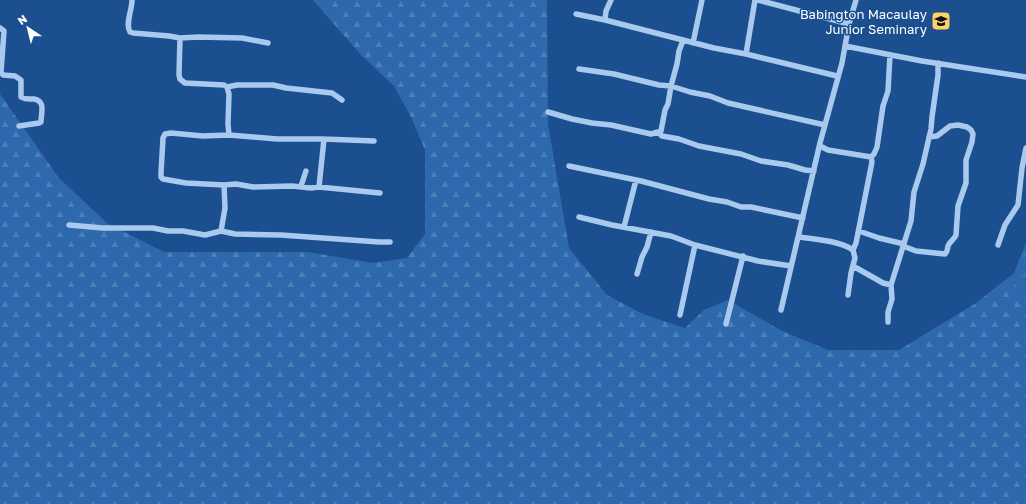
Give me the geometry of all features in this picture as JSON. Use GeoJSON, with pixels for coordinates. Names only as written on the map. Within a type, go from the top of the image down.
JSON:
{"type":"FeatureCollection","features":[{"type":"Feature","properties":{"kind":"street"},"geometry":{"type":"LineString","coordinates":[[132,0],[128,22],[130,32],[133,33],[180,38],[242,38],[268,43]]}},
{"type":"Feature","properties":{"kind":"street"},"geometry":{"type":"LineString","coordinates":[[606,20],[606,11],[610,0]]}},
{"type":"Feature","properties":{"kind":"street"},"geometry":{"type":"LineString","coordinates":[[693,43],[702,0]]}},
{"type":"Feature","properties":{"kind":"street"},"geometry":{"type":"LineString","coordinates":[[746,54],[757,0],[849,24]]}},
{"type":"Feature","properties":{"kind":"street"},"geometry":{"type":"LineString","coordinates":[[781,310],[856,0]]}},
{"type":"Feature","properties":{"kind":"street"},"geometry":{"type":"LineString","coordinates":[[576,14],[606,20],[684,41],[837,76]]}},
{"type":"Feature","properties":{"kind":"street"},"geometry":{"type":"LineString","coordinates":[[0,28],[4,31],[2,75],[15,76],[22,80],[21,97],[25,99],[36,99],[42,104],[40,123],[19,126]]}},
{"type":"Feature","properties":{"kind":"street"},"geometry":{"type":"LineString","coordinates":[[180,38],[179,75],[182,82],[212,86],[224,85],[227,87],[237,85],[273,85],[286,88],[332,93],[342,100]]}},
{"type":"Feature","properties":{"kind":"street"},"geometry":{"type":"LineString","coordinates":[[548,112],[572,119],[611,125],[651,134],[661,131],[665,110],[668,104],[670,86],[677,64],[680,47],[684,41]]}},
{"type":"Feature","properties":{"kind":"street"},"geometry":{"type":"LineString","coordinates":[[845,46],[890,55],[1026,77]]}},
{"type":"Feature","properties":{"kind":"street"},"geometry":{"type":"LineString","coordinates":[[848,294],[855,258],[853,250],[859,231],[872,162],[871,158],[877,147],[883,106],[888,91],[890,55]]}},
{"type":"Feature","properties":{"kind":"street"},"geometry":{"type":"LineString","coordinates":[[888,322],[888,312],[892,299],[891,285],[911,220],[914,192],[930,136],[938,75],[938,63]]}},
{"type":"Feature","properties":{"kind":"street"},"geometry":{"type":"LineString","coordinates":[[579,68],[670,86],[710,96],[728,103],[825,125]]}},
{"type":"Feature","properties":{"kind":"street"},"geometry":{"type":"LineString","coordinates":[[227,87],[229,94],[229,135]]}},
{"type":"Feature","properties":{"kind":"street"},"geometry":{"type":"LineString","coordinates":[[859,231],[904,245],[916,251],[945,254],[948,251],[948,246],[956,236],[958,206],[966,183],[966,160],[972,142],[972,134],[971,130],[967,127],[958,125],[950,126],[936,136],[930,136]]}},
{"type":"Feature","properties":{"kind":"street"},"geometry":{"type":"LineString","coordinates":[[658,132],[662,136],[679,139],[699,146],[741,154],[761,162],[788,165],[814,171]]}},
{"type":"Feature","properties":{"kind":"street"},"geometry":{"type":"LineString","coordinates":[[374,141],[278,139],[229,135],[203,136],[171,133],[165,134],[163,138],[160,173],[163,179],[186,183],[224,185],[236,184],[253,187],[278,185],[301,186],[380,193]]}},
{"type":"Feature","properties":{"kind":"street"},"geometry":{"type":"LineString","coordinates":[[319,187],[324,139]]}},
{"type":"Feature","properties":{"kind":"street"},"geometry":{"type":"LineString","coordinates":[[820,146],[828,150],[871,158]]}},
{"type":"Feature","properties":{"kind":"street"},"geometry":{"type":"LineString","coordinates":[[998,245],[1005,225],[1018,205],[1026,148]]}},
{"type":"Feature","properties":{"kind":"street"},"geometry":{"type":"LineString","coordinates":[[570,166],[595,170],[709,199],[727,202],[741,207],[751,207],[803,218]]}},
{"type":"Feature","properties":{"kind":"street"},"geometry":{"type":"LineString","coordinates":[[301,186],[306,171]]}},
{"type":"Feature","properties":{"kind":"street"},"geometry":{"type":"LineString","coordinates":[[624,227],[636,180]]}},
{"type":"Feature","properties":{"kind":"street"},"geometry":{"type":"LineString","coordinates":[[221,231],[225,208],[224,185]]}},
{"type":"Feature","properties":{"kind":"street"},"geometry":{"type":"LineString","coordinates":[[580,217],[612,226],[651,232],[684,240],[695,245],[758,261],[791,266]]}},
{"type":"Feature","properties":{"kind":"street"},"geometry":{"type":"LineString","coordinates":[[69,225],[119,228],[153,228],[206,235],[221,231],[234,234],[281,235],[390,242]]}},
{"type":"Feature","properties":{"kind":"street"},"geometry":{"type":"LineString","coordinates":[[637,274],[651,232]]}},
{"type":"Feature","properties":{"kind":"street"},"geometry":{"type":"LineString","coordinates":[[799,237],[824,240],[849,247],[853,250]]}},
{"type":"Feature","properties":{"kind":"street"},"geometry":{"type":"LineString","coordinates":[[680,315],[695,245]]}},
{"type":"Feature","properties":{"kind":"street"},"geometry":{"type":"LineString","coordinates":[[726,324],[743,256]]}},
{"type":"Feature","properties":{"kind":"street"},"geometry":{"type":"LineString","coordinates":[[853,266],[883,283],[891,285]]}},
{"type":"Feature","properties":{"kind":"green space"},"geometry":{"type":"Polygon","coordinates":[[[313,0],[547,0],[548,124],[569,248],[607,295],[643,314],[685,328],[704,310],[728,300],[782,331],[828,350],[899,350],[976,303],[1014,273],[1017,292],[1026,290],[1026,504],[0,504],[0,94],[59,178],[107,223],[164,252],[308,252],[373,263],[407,258],[425,234],[425,150],[411,117],[394,86],[361,55],[313,0]]]}},
{"type":"Feature","properties":{"kind":"green space"},"geometry":{"type":"Polygon","coordinates":[[[1026,243],[1026,290],[1017,292],[1014,273],[1026,243]]]}},
{"type":"Feature","properties":{"kind":"place","name":"Babington Macaulay Junior Seminary"},"geometry":{"type":"Point","coordinates":[941,21]}}]}
